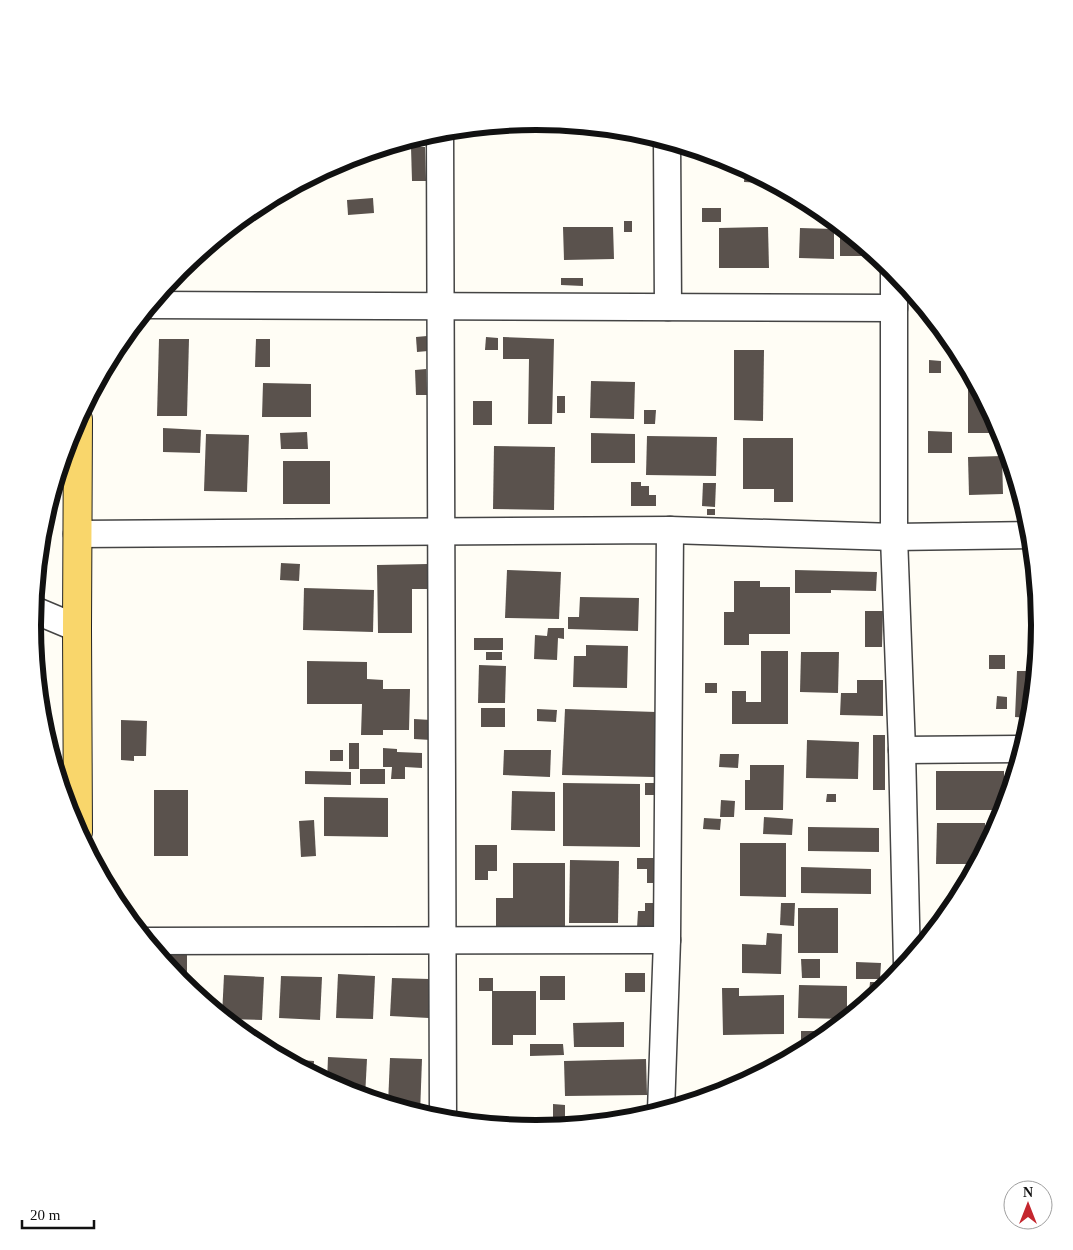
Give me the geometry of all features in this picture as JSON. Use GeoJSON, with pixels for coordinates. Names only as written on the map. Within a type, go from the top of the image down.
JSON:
{"type":"FeatureCollection","features":[{"type":"Feature","properties":{"kind":"main road"},"geometry":{"type":"LineString","coordinates":[[78,438],[78,812]]}},
{"type":"Feature","properties":{"kind":"street"},"geometry":{"type":"LineString","coordinates":[[440,139],[443,1111]]}},
{"type":"Feature","properties":{"kind":"street"},"geometry":{"type":"LineString","coordinates":[[667,148],[668,307]]}},
{"type":"Feature","properties":{"kind":"street"},"geometry":{"type":"LineString","coordinates":[[894,282],[894,537],[907,954]]}},
{"type":"Feature","properties":{"kind":"street"},"geometry":{"type":"LineString","coordinates":[[159,305],[894,308]]}},
{"type":"Feature","properties":{"kind":"street"},"geometry":{"type":"LineString","coordinates":[[661,1104],[667,940],[670,530]]}},
{"type":"Feature","properties":{"kind":"street"},"geometry":{"type":"LineString","coordinates":[[77,534],[670,530],[894,537],[1023,535]]}},
{"type":"Feature","properties":{"kind":"street"},"geometry":{"type":"LineString","coordinates":[[41,613],[77,628]]}},
{"type":"Feature","properties":{"kind":"street"},"geometry":{"type":"LineString","coordinates":[[902,750],[1016,749]]}},
{"type":"Feature","properties":{"kind":"street"},"geometry":{"type":"LineString","coordinates":[[156,941],[667,940]]}},
{"type":"Feature","properties":{"kind":"building"},"geometry":{"type":"Polygon","coordinates":[[[536,130],[557,131],[514,132],[536,130]]]}},
{"type":"Feature","properties":{"kind":"building"},"geometry":{"type":"Polygon","coordinates":[[[411,147],[425,147],[426,181],[412,181],[411,147]]]}},
{"type":"Feature","properties":{"kind":"building"},"geometry":{"type":"Polygon","coordinates":[[[745,176],[759,183],[744,182],[745,176]]]}},
{"type":"Feature","properties":{"kind":"building"},"geometry":{"type":"Polygon","coordinates":[[[373,198],[374,213],[348,215],[347,200],[373,198]]]}},
{"type":"Feature","properties":{"kind":"building"},"geometry":{"type":"Polygon","coordinates":[[[702,208],[721,208],[721,222],[702,222],[702,208]]]}},
{"type":"Feature","properties":{"kind":"building"},"geometry":{"type":"Polygon","coordinates":[[[624,221],[632,221],[632,232],[624,232],[624,221]]]}},
{"type":"Feature","properties":{"kind":"building"},"geometry":{"type":"Polygon","coordinates":[[[563,227],[613,227],[614,259],[564,260],[563,227]]]}},
{"type":"Feature","properties":{"kind":"building"},"geometry":{"type":"Polygon","coordinates":[[[768,227],[769,268],[719,268],[719,228],[768,227]]]}},
{"type":"Feature","properties":{"kind":"building"},"geometry":{"type":"Polygon","coordinates":[[[800,228],[834,229],[834,259],[799,258],[800,228]]]}},
{"type":"Feature","properties":{"kind":"building"},"geometry":{"type":"Polygon","coordinates":[[[840,234],[866,256],[840,256],[840,234]]]}},
{"type":"Feature","properties":{"kind":"building"},"geometry":{"type":"Polygon","coordinates":[[[561,278],[583,278],[583,286],[561,285],[561,278]]]}},
{"type":"Feature","properties":{"kind":"building"},"geometry":{"type":"Polygon","coordinates":[[[427,336],[428,351],[417,352],[416,337],[427,336]]]}},
{"type":"Feature","properties":{"kind":"building"},"geometry":{"type":"Polygon","coordinates":[[[486,337],[498,338],[498,350],[485,350],[486,337]]]}},
{"type":"Feature","properties":{"kind":"building"},"geometry":{"type":"Polygon","coordinates":[[[503,337],[554,339],[552,424],[528,424],[529,359],[503,359],[503,337]]]}},
{"type":"Feature","properties":{"kind":"building"},"geometry":{"type":"Polygon","coordinates":[[[159,339],[189,339],[187,416],[157,416],[159,339]]]}},
{"type":"Feature","properties":{"kind":"building"},"geometry":{"type":"Polygon","coordinates":[[[256,339],[270,339],[270,367],[255,367],[256,339]]]}},
{"type":"Feature","properties":{"kind":"building"},"geometry":{"type":"Polygon","coordinates":[[[734,350],[764,350],[763,421],[734,420],[734,350]]]}},
{"type":"Feature","properties":{"kind":"building"},"geometry":{"type":"Polygon","coordinates":[[[929,360],[941,361],[941,373],[929,373],[929,360]]]}},
{"type":"Feature","properties":{"kind":"building"},"geometry":{"type":"Polygon","coordinates":[[[426,369],[427,395],[416,395],[415,370],[426,369]]]}},
{"type":"Feature","properties":{"kind":"building"},"geometry":{"type":"Polygon","coordinates":[[[591,381],[635,382],[634,419],[590,418],[591,381]]]}},
{"type":"Feature","properties":{"kind":"building"},"geometry":{"type":"Polygon","coordinates":[[[263,383],[311,384],[311,417],[262,417],[263,383]]]}},
{"type":"Feature","properties":{"kind":"building"},"geometry":{"type":"Polygon","coordinates":[[[968,387],[971,387],[993,433],[968,433],[968,387]]]}},
{"type":"Feature","properties":{"kind":"building"},"geometry":{"type":"Polygon","coordinates":[[[557,396],[565,396],[565,413],[557,413],[557,396]]]}},
{"type":"Feature","properties":{"kind":"building"},"geometry":{"type":"Polygon","coordinates":[[[473,401],[492,401],[492,425],[473,425],[473,401]]]}},
{"type":"Feature","properties":{"kind":"building"},"geometry":{"type":"Polygon","coordinates":[[[644,410],[656,410],[655,424],[644,424],[644,410]]]}},
{"type":"Feature","properties":{"kind":"building"},"geometry":{"type":"Polygon","coordinates":[[[163,428],[201,430],[200,453],[163,452],[163,428]]]}},
{"type":"Feature","properties":{"kind":"building"},"geometry":{"type":"Polygon","coordinates":[[[928,431],[952,432],[952,453],[928,453],[928,431]]]}},
{"type":"Feature","properties":{"kind":"building"},"geometry":{"type":"Polygon","coordinates":[[[307,432],[308,449],[281,449],[280,433],[307,432]]]}},
{"type":"Feature","properties":{"kind":"building"},"geometry":{"type":"Polygon","coordinates":[[[591,433],[635,434],[635,463],[591,463],[591,433]]]}},
{"type":"Feature","properties":{"kind":"building"},"geometry":{"type":"Polygon","coordinates":[[[206,434],[249,435],[247,492],[204,491],[206,434]]]}},
{"type":"Feature","properties":{"kind":"building"},"geometry":{"type":"Polygon","coordinates":[[[647,436],[717,437],[716,476],[646,475],[647,436]]]}},
{"type":"Feature","properties":{"kind":"building"},"geometry":{"type":"Polygon","coordinates":[[[743,438],[793,438],[793,502],[774,502],[774,489],[743,489],[743,438]]]}},
{"type":"Feature","properties":{"kind":"building"},"geometry":{"type":"Polygon","coordinates":[[[494,446],[555,447],[554,510],[493,509],[494,446]]]}},
{"type":"Feature","properties":{"kind":"building"},"geometry":{"type":"Polygon","coordinates":[[[1001,456],[1003,494],[969,495],[968,457],[1001,456]]]}},
{"type":"Feature","properties":{"kind":"building"},"geometry":{"type":"Polygon","coordinates":[[[283,461],[330,461],[330,504],[283,504],[283,461]]]}},
{"type":"Feature","properties":{"kind":"building"},"geometry":{"type":"Polygon","coordinates":[[[631,482],[641,482],[641,486],[649,486],[649,495],[656,495],[656,506],[631,506],[631,482]]]}},
{"type":"Feature","properties":{"kind":"building"},"geometry":{"type":"Polygon","coordinates":[[[703,483],[716,483],[715,507],[702,506],[703,483]]]}},
{"type":"Feature","properties":{"kind":"building"},"geometry":{"type":"Polygon","coordinates":[[[707,509],[715,509],[715,515],[707,515],[707,509]]]}},
{"type":"Feature","properties":{"kind":"building"},"geometry":{"type":"Polygon","coordinates":[[[281,563],[300,564],[299,581],[280,580],[281,563]]]}},
{"type":"Feature","properties":{"kind":"building"},"geometry":{"type":"Polygon","coordinates":[[[428,564],[429,589],[412,589],[412,633],[378,633],[377,565],[428,564]]]}},
{"type":"Feature","properties":{"kind":"building"},"geometry":{"type":"Polygon","coordinates":[[[507,570],[561,572],[559,619],[505,618],[507,570]]]}},
{"type":"Feature","properties":{"kind":"building"},"geometry":{"type":"Polygon","coordinates":[[[795,570],[877,572],[876,591],[831,590],[831,593],[795,593],[795,570]]]}},
{"type":"Feature","properties":{"kind":"building"},"geometry":{"type":"Polygon","coordinates":[[[734,581],[760,581],[760,587],[790,587],[790,634],[749,634],[749,645],[724,645],[724,612],[734,612],[734,581]]]}},
{"type":"Feature","properties":{"kind":"building"},"geometry":{"type":"Polygon","coordinates":[[[304,588],[374,590],[373,632],[303,630],[304,588]]]}},
{"type":"Feature","properties":{"kind":"building"},"geometry":{"type":"Polygon","coordinates":[[[580,597],[639,598],[638,631],[568,629],[568,617],[579,617],[580,597]]]}},
{"type":"Feature","properties":{"kind":"building"},"geometry":{"type":"Polygon","coordinates":[[[865,611],[883,611],[882,647],[865,647],[865,611]]]}},
{"type":"Feature","properties":{"kind":"building"},"geometry":{"type":"Polygon","coordinates":[[[548,628],[564,628],[564,639],[558,638],[557,660],[534,659],[535,635],[547,636],[548,628]]]}},
{"type":"Feature","properties":{"kind":"building"},"geometry":{"type":"Polygon","coordinates":[[[474,638],[503,638],[503,650],[474,650],[474,638]]]}},
{"type":"Feature","properties":{"kind":"building"},"geometry":{"type":"Polygon","coordinates":[[[586,645],[628,646],[627,688],[573,687],[574,656],[586,656],[586,645]]]}},
{"type":"Feature","properties":{"kind":"building"},"geometry":{"type":"Polygon","coordinates":[[[761,651],[788,651],[788,724],[732,724],[732,691],[746,691],[746,702],[761,702],[761,651]]]}},
{"type":"Feature","properties":{"kind":"building"},"geometry":{"type":"Polygon","coordinates":[[[486,652],[502,652],[502,660],[486,660],[486,652]]]}},
{"type":"Feature","properties":{"kind":"building"},"geometry":{"type":"Polygon","coordinates":[[[801,652],[839,652],[838,693],[800,692],[801,652]]]}},
{"type":"Feature","properties":{"kind":"building"},"geometry":{"type":"Polygon","coordinates":[[[989,655],[1005,655],[1005,669],[989,669],[989,655]]]}},
{"type":"Feature","properties":{"kind":"building"},"geometry":{"type":"Polygon","coordinates":[[[307,661],[367,662],[367,679],[383,680],[383,689],[410,689],[409,730],[383,730],[383,735],[361,735],[362,704],[307,704],[307,661]]]}},
{"type":"Feature","properties":{"kind":"building"},"geometry":{"type":"Polygon","coordinates":[[[479,665],[506,666],[505,703],[478,703],[479,665]]]}},
{"type":"Feature","properties":{"kind":"building"},"geometry":{"type":"Polygon","coordinates":[[[1017,671],[1030,671],[1023,718],[1015,717],[1017,671]]]}},
{"type":"Feature","properties":{"kind":"building"},"geometry":{"type":"Polygon","coordinates":[[[857,680],[883,680],[883,716],[840,715],[841,693],[857,693],[857,680]]]}},
{"type":"Feature","properties":{"kind":"building"},"geometry":{"type":"Polygon","coordinates":[[[705,683],[717,683],[717,693],[705,693],[705,683]]]}},
{"type":"Feature","properties":{"kind":"building"},"geometry":{"type":"Polygon","coordinates":[[[997,696],[1007,697],[1007,709],[996,709],[997,696]]]}},
{"type":"Feature","properties":{"kind":"building"},"geometry":{"type":"Polygon","coordinates":[[[481,708],[505,708],[505,727],[481,727],[481,708]]]}},
{"type":"Feature","properties":{"kind":"building"},"geometry":{"type":"Polygon","coordinates":[[[537,709],[557,710],[556,722],[537,721],[537,709]]]}},
{"type":"Feature","properties":{"kind":"building"},"geometry":{"type":"Polygon","coordinates":[[[565,709],[656,712],[654,777],[562,775],[565,709]]]}},
{"type":"Feature","properties":{"kind":"building"},"geometry":{"type":"Polygon","coordinates":[[[414,719],[431,720],[431,740],[414,739],[414,719]]]}},
{"type":"Feature","properties":{"kind":"building"},"geometry":{"type":"Polygon","coordinates":[[[121,720],[147,721],[146,756],[134,756],[134,761],[121,760],[121,720]]]}},
{"type":"Feature","properties":{"kind":"building"},"geometry":{"type":"Polygon","coordinates":[[[873,735],[885,735],[885,790],[873,790],[873,735]]]}},
{"type":"Feature","properties":{"kind":"building"},"geometry":{"type":"Polygon","coordinates":[[[807,740],[859,742],[858,779],[806,778],[807,740]]]}},
{"type":"Feature","properties":{"kind":"building"},"geometry":{"type":"Polygon","coordinates":[[[349,743],[359,743],[359,769],[349,769],[349,743]]]}},
{"type":"Feature","properties":{"kind":"building"},"geometry":{"type":"Polygon","coordinates":[[[383,748],[397,749],[397,752],[422,753],[422,768],[405,767],[405,779],[391,779],[392,767],[383,767],[383,748]]]}},
{"type":"Feature","properties":{"kind":"building"},"geometry":{"type":"Polygon","coordinates":[[[330,750],[343,750],[343,761],[330,761],[330,750]]]}},
{"type":"Feature","properties":{"kind":"building"},"geometry":{"type":"Polygon","coordinates":[[[504,750],[551,750],[550,777],[503,775],[504,750]]]}},
{"type":"Feature","properties":{"kind":"building"},"geometry":{"type":"Polygon","coordinates":[[[720,754],[739,754],[738,768],[719,767],[720,754]]]}},
{"type":"Feature","properties":{"kind":"building"},"geometry":{"type":"Polygon","coordinates":[[[750,765],[784,765],[783,810],[745,810],[745,780],[750,780],[750,765]]]}},
{"type":"Feature","properties":{"kind":"building"},"geometry":{"type":"Polygon","coordinates":[[[360,769],[385,769],[385,784],[360,784],[360,769]]]}},
{"type":"Feature","properties":{"kind":"building"},"geometry":{"type":"Polygon","coordinates":[[[305,771],[351,772],[351,785],[305,784],[305,771]]]}},
{"type":"Feature","properties":{"kind":"building"},"geometry":{"type":"Polygon","coordinates":[[[936,771],[1004,771],[1004,787],[996,810],[936,810],[936,771]]]}},
{"type":"Feature","properties":{"kind":"building"},"geometry":{"type":"Polygon","coordinates":[[[563,783],[640,784],[640,847],[563,846],[563,783]]]}},
{"type":"Feature","properties":{"kind":"building"},"geometry":{"type":"Polygon","coordinates":[[[645,783],[660,783],[660,795],[645,795],[645,783]]]}},
{"type":"Feature","properties":{"kind":"building"},"geometry":{"type":"Polygon","coordinates":[[[154,790],[188,790],[188,856],[154,856],[154,790]]]}},
{"type":"Feature","properties":{"kind":"building"},"geometry":{"type":"Polygon","coordinates":[[[512,791],[555,792],[555,831],[511,830],[512,791]]]}},
{"type":"Feature","properties":{"kind":"building"},"geometry":{"type":"Polygon","coordinates":[[[827,794],[836,794],[836,802],[826,802],[827,794]]]}},
{"type":"Feature","properties":{"kind":"building"},"geometry":{"type":"Polygon","coordinates":[[[324,797],[388,798],[388,837],[324,836],[324,797]]]}},
{"type":"Feature","properties":{"kind":"building"},"geometry":{"type":"Polygon","coordinates":[[[721,800],[735,801],[734,817],[720,817],[721,800]]]}},
{"type":"Feature","properties":{"kind":"building"},"geometry":{"type":"Polygon","coordinates":[[[764,817],[793,819],[792,835],[763,834],[764,817]]]}},
{"type":"Feature","properties":{"kind":"building"},"geometry":{"type":"Polygon","coordinates":[[[704,818],[721,819],[720,830],[703,829],[704,818]]]}},
{"type":"Feature","properties":{"kind":"building"},"geometry":{"type":"Polygon","coordinates":[[[314,820],[316,856],[301,857],[299,821],[314,820]]]}},
{"type":"Feature","properties":{"kind":"building"},"geometry":{"type":"Polygon","coordinates":[[[937,823],[985,823],[985,835],[970,864],[936,864],[937,823]]]}},
{"type":"Feature","properties":{"kind":"building"},"geometry":{"type":"Polygon","coordinates":[[[808,827],[879,828],[879,852],[808,851],[808,827]]]}},
{"type":"Feature","properties":{"kind":"building"},"geometry":{"type":"Polygon","coordinates":[[[740,843],[786,843],[786,897],[740,896],[740,843]]]}},
{"type":"Feature","properties":{"kind":"building"},"geometry":{"type":"Polygon","coordinates":[[[475,845],[497,845],[497,871],[488,871],[488,880],[475,880],[475,845]]]}},
{"type":"Feature","properties":{"kind":"building"},"geometry":{"type":"Polygon","coordinates":[[[637,858],[659,858],[659,883],[647,883],[647,869],[637,869],[637,858]]]}},
{"type":"Feature","properties":{"kind":"building"},"geometry":{"type":"Polygon","coordinates":[[[570,860],[619,861],[618,923],[569,923],[570,860]]]}},
{"type":"Feature","properties":{"kind":"building"},"geometry":{"type":"Polygon","coordinates":[[[513,863],[565,863],[565,926],[496,926],[496,898],[513,898],[513,863]]]}},
{"type":"Feature","properties":{"kind":"building"},"geometry":{"type":"Polygon","coordinates":[[[801,867],[871,869],[871,894],[801,893],[801,867]]]}},
{"type":"Feature","properties":{"kind":"building"},"geometry":{"type":"Polygon","coordinates":[[[645,903],[659,903],[658,929],[637,928],[638,911],[645,911],[645,903]]]}},
{"type":"Feature","properties":{"kind":"building"},"geometry":{"type":"Polygon","coordinates":[[[781,903],[795,903],[794,926],[780,925],[781,903]]]}},
{"type":"Feature","properties":{"kind":"building"},"geometry":{"type":"Polygon","coordinates":[[[798,908],[838,908],[838,953],[798,953],[798,908]]]}},
{"type":"Feature","properties":{"kind":"building"},"geometry":{"type":"Polygon","coordinates":[[[767,933],[782,934],[781,974],[742,973],[742,944],[766,945],[767,933]]]}},
{"type":"Feature","properties":{"kind":"building"},"geometry":{"type":"Polygon","coordinates":[[[167,955],[187,955],[187,976],[167,955]]]}},
{"type":"Feature","properties":{"kind":"building"},"geometry":{"type":"Polygon","coordinates":[[[801,959],[820,959],[820,978],[802,978],[801,959]]]}},
{"type":"Feature","properties":{"kind":"building"},"geometry":{"type":"Polygon","coordinates":[[[856,962],[881,963],[880,979],[856,979],[856,962]]]}},
{"type":"Feature","properties":{"kind":"building"},"geometry":{"type":"Polygon","coordinates":[[[625,973],[645,973],[645,992],[625,992],[625,973]]]}},
{"type":"Feature","properties":{"kind":"building"},"geometry":{"type":"Polygon","coordinates":[[[338,974],[375,976],[373,1019],[336,1018],[338,974]]]}},
{"type":"Feature","properties":{"kind":"building"},"geometry":{"type":"Polygon","coordinates":[[[224,975],[264,977],[262,1020],[237,1019],[222,1007],[224,975]]]}},
{"type":"Feature","properties":{"kind":"building"},"geometry":{"type":"Polygon","coordinates":[[[281,976],[322,977],[320,1020],[279,1018],[281,976]]]}},
{"type":"Feature","properties":{"kind":"building"},"geometry":{"type":"Polygon","coordinates":[[[540,976],[565,976],[565,1000],[540,1000],[540,976]]]}},
{"type":"Feature","properties":{"kind":"building"},"geometry":{"type":"Polygon","coordinates":[[[392,978],[430,979],[429,1018],[390,1016],[392,978]]]}},
{"type":"Feature","properties":{"kind":"building"},"geometry":{"type":"Polygon","coordinates":[[[479,978],[493,978],[493,991],[536,991],[536,1035],[513,1035],[513,1045],[492,1045],[492,991],[479,991],[479,978]]]}},
{"type":"Feature","properties":{"kind":"building"},"geometry":{"type":"Polygon","coordinates":[[[870,982],[879,982],[869,991],[870,982]]]}},
{"type":"Feature","properties":{"kind":"building"},"geometry":{"type":"Polygon","coordinates":[[[799,985],[847,986],[847,1010],[837,1019],[798,1018],[799,985]]]}},
{"type":"Feature","properties":{"kind":"building"},"geometry":{"type":"Polygon","coordinates":[[[722,988],[739,988],[739,996],[784,995],[784,1034],[723,1035],[722,988]]]}},
{"type":"Feature","properties":{"kind":"building"},"geometry":{"type":"Polygon","coordinates":[[[624,1022],[624,1047],[574,1047],[573,1023],[624,1022]]]}},
{"type":"Feature","properties":{"kind":"building"},"geometry":{"type":"Polygon","coordinates":[[[801,1031],[820,1031],[812,1037],[801,1044],[801,1031]]]}},
{"type":"Feature","properties":{"kind":"building"},"geometry":{"type":"Polygon","coordinates":[[[530,1044],[563,1044],[564,1055],[530,1056],[530,1044]]]}},
{"type":"Feature","properties":{"kind":"building"},"geometry":{"type":"Polygon","coordinates":[[[328,1057],[367,1059],[365,1090],[327,1074],[328,1057]]]}},
{"type":"Feature","properties":{"kind":"building"},"geometry":{"type":"Polygon","coordinates":[[[390,1058],[422,1059],[420,1106],[388,1097],[390,1058]]]}},
{"type":"Feature","properties":{"kind":"building"},"geometry":{"type":"Polygon","coordinates":[[[646,1059],[647,1095],[565,1096],[564,1061],[646,1059]]]}},
{"type":"Feature","properties":{"kind":"building"},"geometry":{"type":"Polygon","coordinates":[[[300,1060],[314,1061],[314,1067],[300,1060]]]}},
{"type":"Feature","properties":{"kind":"building"},"geometry":{"type":"Polygon","coordinates":[[[553,1104],[565,1105],[565,1119],[553,1119],[553,1104]]]}}]}
